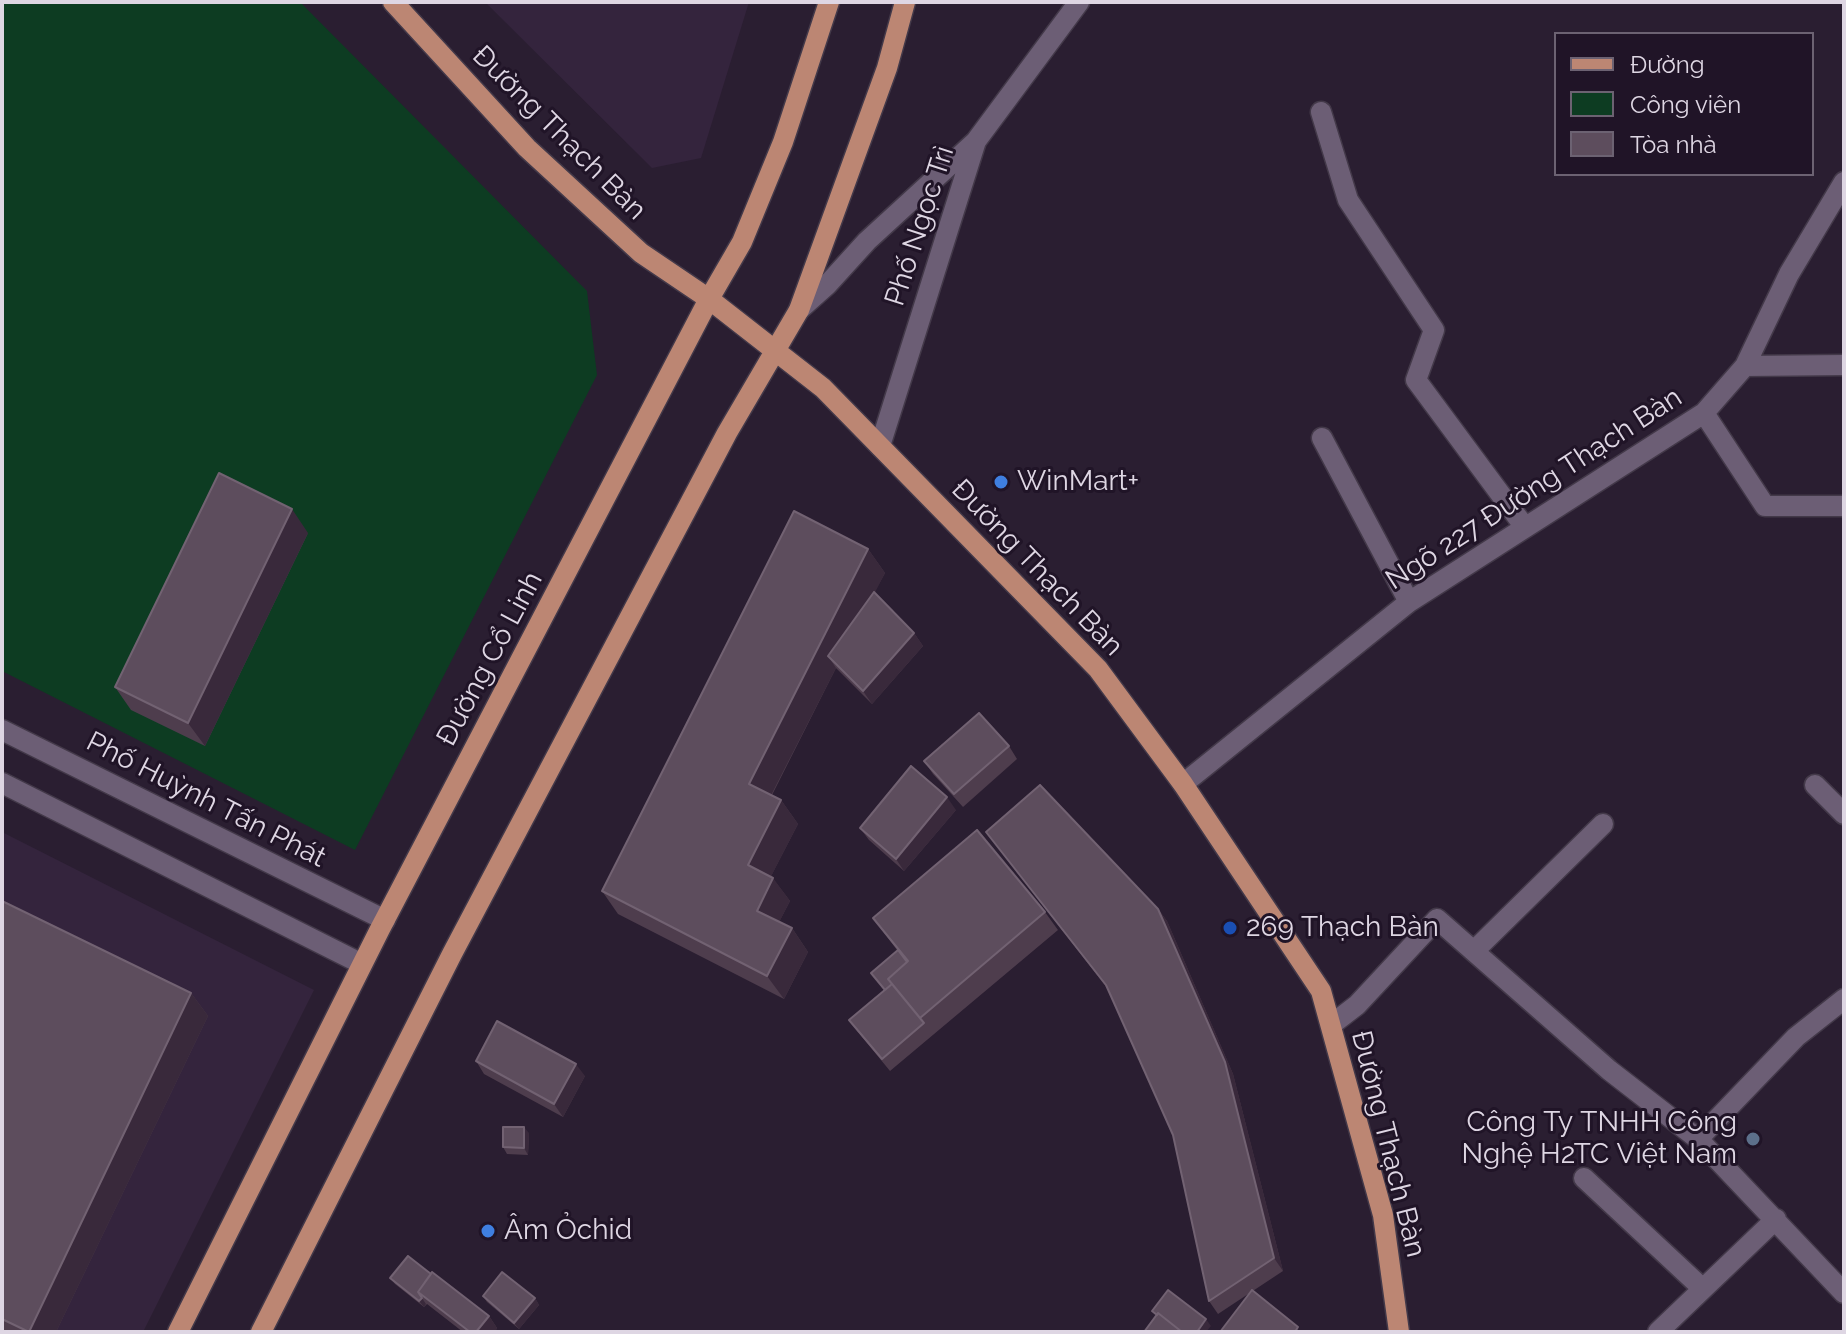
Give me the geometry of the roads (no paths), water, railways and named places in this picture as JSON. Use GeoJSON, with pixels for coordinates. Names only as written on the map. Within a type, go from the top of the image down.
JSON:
{"type":"FeatureCollection","features":[{"type":"Feature","properties":{"kind":"main road","name":"Đường Thạch Bàn"},"geometry":{"type":"LineString","coordinates":[[393,2],[527,148],[641,253],[709,299],[823,388],[1098,669],[1183,784],[1321,991],[1383,1215],[1399,1332]]}},
{"type":"Feature","properties":{"kind":"main road","name":"Đường Cổ Linh"},"geometry":{"type":"LineString","coordinates":[[178,1332],[362,964],[709,299],[742,242],[783,142],[829,2]]}},
{"type":"Feature","properties":{"kind":"main road"},"geometry":{"type":"LineString","coordinates":[[261,1332],[482,898],[727,433],[799,310],[887,68],[905,2]]}},
{"type":"Feature","properties":{"kind":"street","name":"Phố Ngọc Trì"},"geometry":{"type":"LineString","coordinates":[[880,446],[976,141],[1079,2]]}},
{"type":"Feature","properties":{"kind":"street"},"geometry":{"type":"LineString","coordinates":[[1321,112],[1348,200],[1434,330],[1416,380],[1524,526]]}},
{"type":"Feature","properties":{"kind":"street"},"geometry":{"type":"LineString","coordinates":[[799,310],[867,241],[976,141]]}},
{"type":"Feature","properties":{"kind":"street","name":"Ngõ 227 Đường Thạch Bàn"},"geometry":{"type":"LineString","coordinates":[[1183,784],[1409,602],[1704,413],[1745,366],[1789,274],[1844,182]]}},
{"type":"Feature","properties":{"kind":"street"},"geometry":{"type":"LineString","coordinates":[[1745,366],[1844,365]]}},
{"type":"Feature","properties":{"kind":"street"},"geometry":{"type":"LineString","coordinates":[[1704,413],[1765,506],[1844,506]]}},
{"type":"Feature","properties":{"kind":"street"},"geometry":{"type":"LineString","coordinates":[[1322,438],[1409,602]]}},
{"type":"Feature","properties":{"kind":"street","name":"Phố Huỳnh Tấn Phát"},"geometry":{"type":"LineString","coordinates":[[2,730],[385,920]]}},
{"type":"Feature","properties":{"kind":"street"},"geometry":{"type":"LineString","coordinates":[[2,783],[362,964]]}},
{"type":"Feature","properties":{"kind":"street"},"geometry":{"type":"LineString","coordinates":[[1815,785],[1844,814]]}},
{"type":"Feature","properties":{"kind":"street"},"geometry":{"type":"LineString","coordinates":[[1475,950],[1603,824]]}},
{"type":"Feature","properties":{"kind":"street"},"geometry":{"type":"LineString","coordinates":[[1331,1025],[1357,1005],[1437,919],[1609,1070],[1698,1139],[1844,1293]]}},
{"type":"Feature","properties":{"kind":"street"},"geometry":{"type":"LineString","coordinates":[[1698,1139],[1796,1037],[1844,999]]}},
{"type":"Feature","properties":{"kind":"street"},"geometry":{"type":"LineString","coordinates":[[1584,1178],[1703,1289]]}},
{"type":"Feature","properties":{"kind":"street"},"geometry":{"type":"LineString","coordinates":[[1658,1332],[1776,1219]]}},
{"type":"Feature","properties":{"kind":"place","name":"WinMart+"},"geometry":{"type":"Point","coordinates":[1001,482]}},
{"type":"Feature","properties":{"kind":"place","name":"269 Thạch Bàn"},"geometry":{"type":"Point","coordinates":[1230,928]}},
{"type":"Feature","properties":{"kind":"place","name":"Công Ty TNHH Công Nghệ H2TC Việt Nam"},"geometry":{"type":"Point","coordinates":[1753,1139]}},
{"type":"Feature","properties":{"kind":"place","name":"Âm Ỏchid"},"geometry":{"type":"Point","coordinates":[488,1231]}}]}
